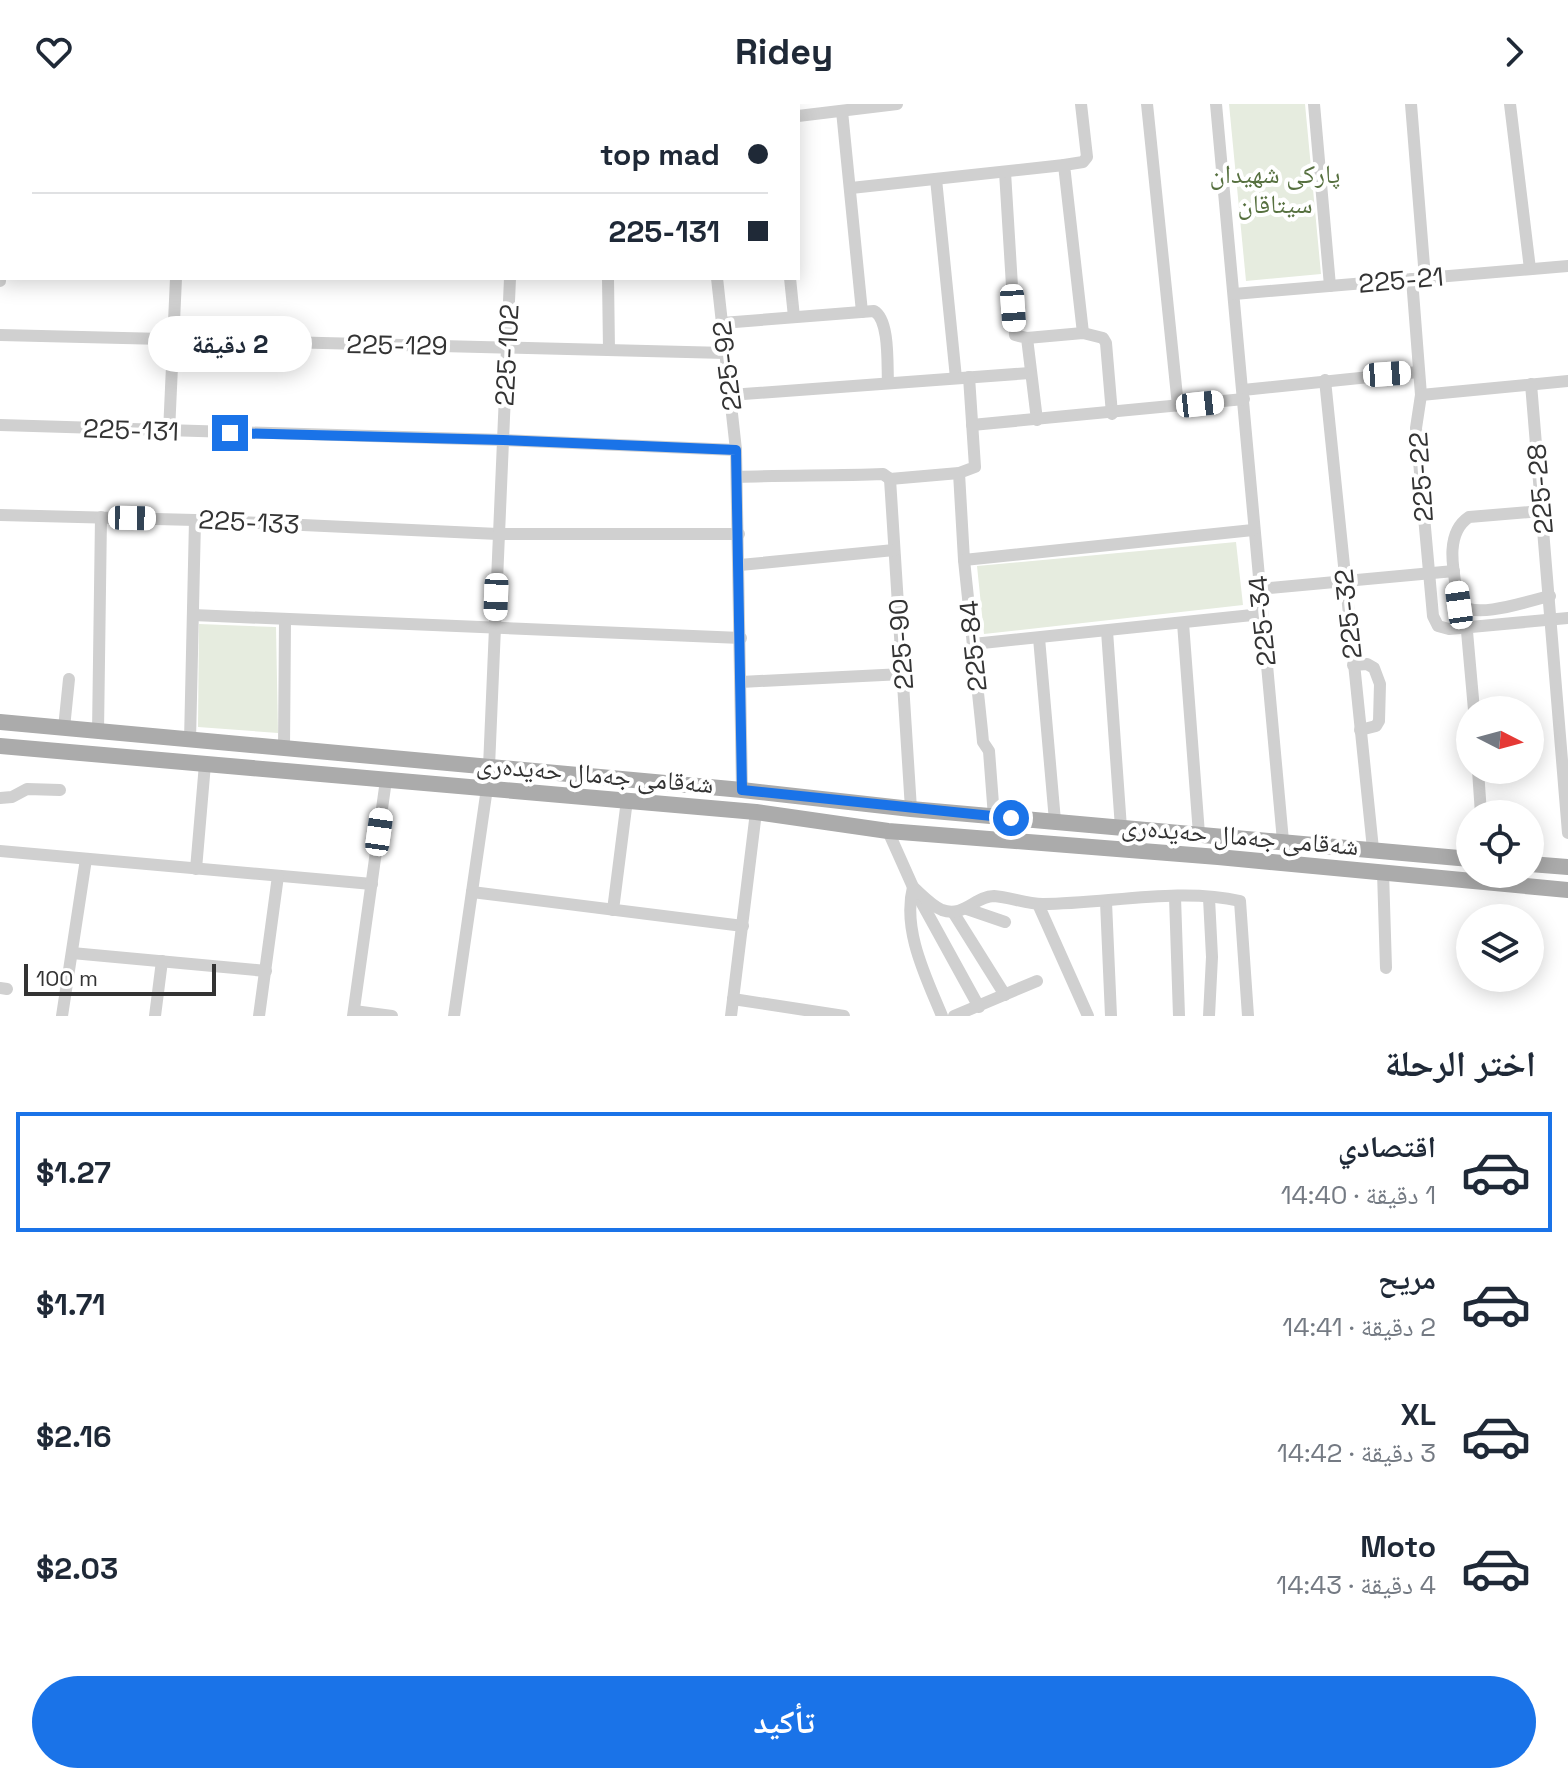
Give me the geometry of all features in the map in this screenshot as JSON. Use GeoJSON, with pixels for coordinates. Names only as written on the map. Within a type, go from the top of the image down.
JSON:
{"type":"FeatureCollection","features":[{"type":"Feature","properties":{"kind":"main road","name":"شەقامی جەمال حەیدەری"},"geometry":{"type":"LineString","coordinates":[[0,722],[742,790],[994,817],[1456,858]]}},
{"type":"Feature","properties":{"kind":"main road","name":"شەقامی جەمال حەیدەری"},"geometry":{"type":"LineString","coordinates":[[0,746],[627,800],[756,812],[888,831],[1218,857],[1568,890]]}},
{"type":"Feature","properties":{"kind":"main road"},"geometry":{"type":"LineString","coordinates":[[261,769],[264,747]]}},
{"type":"Feature","properties":{"kind":"main road"},"geometry":{"type":"LineString","coordinates":[[1218,857],[1219,836]]}},
{"type":"Feature","properties":{"kind":"main road"},"geometry":{"type":"LineString","coordinates":[[1544,865],[1568,867]]}},
{"type":"Feature","properties":{"kind":"street"},"geometry":{"type":"LineString","coordinates":[[800,116],[897,104]]}},
{"type":"Feature","properties":{"kind":"street"},"geometry":{"type":"LineString","coordinates":[[851,188],[1083,162],[1087,157],[1081,104]]}},
{"type":"Feature","properties":{"kind":"street"},"geometry":{"type":"LineString","coordinates":[[1147,104],[1178,406]]}},
{"type":"Feature","properties":{"kind":"street","name":"225-34"},"geometry":{"type":"LineString","coordinates":[[1216,104],[1283,841]]}},
{"type":"Feature","properties":{"kind":"street"},"geometry":{"type":"LineString","coordinates":[[1314,104],[1330,286]]}},
{"type":"Feature","properties":{"kind":"street","name":"225-22"},"geometry":{"type":"LineString","coordinates":[[1411,104],[1421,395],[1416,428],[1428,575],[1433,616],[1438,626],[1468,628]]}},
{"type":"Feature","properties":{"kind":"street"},"geometry":{"type":"LineString","coordinates":[[1510,104],[1530,269]]}},
{"type":"Feature","properties":{"kind":"street"},"geometry":{"type":"LineString","coordinates":[[842,111],[868,311]]}},
{"type":"Feature","properties":{"kind":"street"},"geometry":{"type":"LineString","coordinates":[[1064,165],[1083,333]]}},
{"type":"Feature","properties":{"kind":"street"},"geometry":{"type":"LineString","coordinates":[[1005,172],[1015,336],[1027,338],[1083,333],[1103,338],[1112,414]]}},
{"type":"Feature","properties":{"kind":"street","name":"225-84"},"geometry":{"type":"LineString","coordinates":[[936,179],[962,378],[972,425],[975,467],[965,471],[964,560],[983,742],[989,751],[994,817]]}},
{"type":"Feature","properties":{"kind":"street","name":"225-21"},"geometry":{"type":"LineString","coordinates":[[1234,294],[1568,266]]}},
{"type":"Feature","properties":{"kind":"street"},"geometry":{"type":"LineString","coordinates":[[169,432],[176,280]]}},
{"type":"Feature","properties":{"kind":"street","name":"225-102"},"geometry":{"type":"LineString","coordinates":[[489,767],[510,280]]}},
{"type":"Feature","properties":{"kind":"street"},"geometry":{"type":"LineString","coordinates":[[608,280],[609,350]]}},
{"type":"Feature","properties":{"kind":"street","name":"225-92"},"geometry":{"type":"LineString","coordinates":[[717,280],[738,477],[742,790]]}},
{"type":"Feature","properties":{"kind":"street"},"geometry":{"type":"LineString","coordinates":[[790,280],[794,317]]}},
{"type":"Feature","properties":{"kind":"street"},"geometry":{"type":"LineString","coordinates":[[722,323],[868,311],[879,313],[884,322],[888,383]]}},
{"type":"Feature","properties":{"kind":"street","name":"225-129"},"geometry":{"type":"LineString","coordinates":[[0,335],[726,353]]}},
{"type":"Feature","properties":{"kind":"street"},"geometry":{"type":"LineString","coordinates":[[1027,338],[1037,420]]}},
{"type":"Feature","properties":{"kind":"street"},"geometry":{"type":"LineString","coordinates":[[972,425],[1112,414],[1178,406],[1325,380],[1418,372]]}},
{"type":"Feature","properties":{"kind":"street"},"geometry":{"type":"LineString","coordinates":[[730,395],[1030,373]]}},
{"type":"Feature","properties":{"kind":"street","name":"225-32"},"geometry":{"type":"LineString","coordinates":[[1325,380],[1373,849]]}},
{"type":"Feature","properties":{"kind":"street"},"geometry":{"type":"LineString","coordinates":[[1421,395],[1568,381]]}},
{"type":"Feature","properties":{"kind":"street","name":"225-28"},"geometry":{"type":"LineString","coordinates":[[1531,384],[1568,833]]}},
{"type":"Feature","properties":{"kind":"street","name":"225-131"},"geometry":{"type":"LineString","coordinates":[[0,425],[736,450]]}},
{"type":"Feature","properties":{"kind":"street"},"geometry":{"type":"LineString","coordinates":[[738,477],[811,473],[826,476],[883,474],[890,479],[965,471]]}},
{"type":"Feature","properties":{"kind":"street","name":"225-90"},"geometry":{"type":"LineString","coordinates":[[890,479],[911,809]]}},
{"type":"Feature","properties":{"kind":"street"},"geometry":{"type":"LineString","coordinates":[[1542,511],[1469,517],[1460,522],[1454,535],[1454,571],[1459,605],[1465,609],[1489,609],[1550,596]]}},
{"type":"Feature","properties":{"kind":"street","name":"225-133"},"geometry":{"type":"LineString","coordinates":[[0,515],[195,520],[498,534],[739,534]]}},
{"type":"Feature","properties":{"kind":"street"},"geometry":{"type":"LineString","coordinates":[[98,732],[101,517]]}},
{"type":"Feature","properties":{"kind":"street"},"geometry":{"type":"LineString","coordinates":[[190,741],[195,520]]}},
{"type":"Feature","properties":{"kind":"street"},"geometry":{"type":"LineString","coordinates":[[964,560],[1253,530]]}},
{"type":"Feature","properties":{"kind":"street"},"geometry":{"type":"LineString","coordinates":[[740,565],[894,550]]}},
{"type":"Feature","properties":{"kind":"street"},"geometry":{"type":"LineString","coordinates":[[1259,589],[1454,571]]}},
{"type":"Feature","properties":{"kind":"street"},"geometry":{"type":"LineString","coordinates":[[1465,609],[1473,696]]}},
{"type":"Feature","properties":{"kind":"street"},"geometry":{"type":"LineString","coordinates":[[973,644],[1262,614]]}},
{"type":"Feature","properties":{"kind":"street"},"geometry":{"type":"LineString","coordinates":[[193,615],[741,638]]}},
{"type":"Feature","properties":{"kind":"street"},"geometry":{"type":"LineString","coordinates":[[1468,628],[1568,618]]}},
{"type":"Feature","properties":{"kind":"street"},"geometry":{"type":"LineString","coordinates":[[284,749],[285,619]]}},
{"type":"Feature","properties":{"kind":"street"},"geometry":{"type":"LineString","coordinates":[[1183,623],[1199,834]]}},
{"type":"Feature","properties":{"kind":"street"},"geometry":{"type":"LineString","coordinates":[[1107,631],[1121,828]]}},
{"type":"Feature","properties":{"kind":"street"},"geometry":{"type":"LineString","coordinates":[[1039,638],[1055,821]]}},
{"type":"Feature","properties":{"kind":"street"},"geometry":{"type":"LineString","coordinates":[[1353,665],[1367,664],[1374,668],[1380,684],[1379,721],[1370,728],[1360,730]]}},
{"type":"Feature","properties":{"kind":"street"},"geometry":{"type":"LineString","coordinates":[[741,682],[903,674]]}},
{"type":"Feature","properties":{"kind":"street"},"geometry":{"type":"LineString","coordinates":[[64,728],[69,679]]}},
{"type":"Feature","properties":{"kind":"street"},"geometry":{"type":"LineString","coordinates":[[196,869],[205,764]]}},
{"type":"Feature","properties":{"kind":"street"},"geometry":{"type":"LineString","coordinates":[[386,780],[354,1014],[392,1016]]}},
{"type":"Feature","properties":{"kind":"street"},"geometry":{"type":"LineString","coordinates":[[454,1016],[487,788]]}},
{"type":"Feature","properties":{"kind":"street"},"geometry":{"type":"LineString","coordinates":[[0,798],[12,797],[27,789],[60,790]]}},
{"type":"Feature","properties":{"kind":"street"},"geometry":{"type":"LineString","coordinates":[[613,910],[627,800]]}},
{"type":"Feature","properties":{"kind":"street"},"geometry":{"type":"LineString","coordinates":[[731,1016],[756,812]]}},
{"type":"Feature","properties":{"kind":"street"},"geometry":{"type":"LineString","coordinates":[[888,831],[913,887],[979,1007]]}},
{"type":"Feature","properties":{"kind":"street"},"geometry":{"type":"LineString","coordinates":[[0,851],[372,884]]}},
{"type":"Feature","properties":{"kind":"street"},"geometry":{"type":"LineString","coordinates":[[62,1016],[86,859]]}},
{"type":"Feature","properties":{"kind":"street"},"geometry":{"type":"LineString","coordinates":[[1383,872],[1386,968]]}},
{"type":"Feature","properties":{"kind":"street"},"geometry":{"type":"LineString","coordinates":[[259,1016],[278,876]]}},
{"type":"Feature","properties":{"kind":"street"},"geometry":{"type":"LineString","coordinates":[[913,887],[942,910],[953,912],[967,909],[992,896],[1038,904],[1106,902],[1138,896],[1240,901],[1248,1016]]}},
{"type":"Feature","properties":{"kind":"street"},"geometry":{"type":"LineString","coordinates":[[913,887],[909,903],[915,942],[942,1016]]}},
{"type":"Feature","properties":{"kind":"street"},"geometry":{"type":"LineString","coordinates":[[472,892],[743,926]]}},
{"type":"Feature","properties":{"kind":"street"},"geometry":{"type":"LineString","coordinates":[[1175,897],[1179,1016]]}},
{"type":"Feature","properties":{"kind":"street"},"geometry":{"type":"LineString","coordinates":[[1209,898],[1212,957],[1209,1016]]}},
{"type":"Feature","properties":{"kind":"street"},"geometry":{"type":"LineString","coordinates":[[1106,902],[1111,1016]]}},
{"type":"Feature","properties":{"kind":"street"},"geometry":{"type":"LineString","coordinates":[[1038,904],[1088,1016]]}},
{"type":"Feature","properties":{"kind":"street"},"geometry":{"type":"LineString","coordinates":[[967,909],[1005,922]]}},
{"type":"Feature","properties":{"kind":"street"},"geometry":{"type":"LineString","coordinates":[[953,912],[1005,995]]}},
{"type":"Feature","properties":{"kind":"street"},"geometry":{"type":"LineString","coordinates":[[72,953],[266,971]]}},
{"type":"Feature","properties":{"kind":"street"},"geometry":{"type":"LineString","coordinates":[[155,1016],[162,961]]}},
{"type":"Feature","properties":{"kind":"street"},"geometry":{"type":"LineString","coordinates":[[954,1016],[1037,981]]}},
{"type":"Feature","properties":{"kind":"street"},"geometry":{"type":"LineString","coordinates":[[733,999],[844,1016]]}},
{"type":"Feature","properties":{"kind":"green space","name":"پارکی شهیدان سیتاقان"},"geometry":{"type":"Polygon","coordinates":[[[1229,104],[1305,104],[1321,274],[1246,281],[1229,104]]]}},
{"type":"Feature","properties":{"kind":"green space"},"geometry":{"type":"Polygon","coordinates":[[[1236,542],[1243,605],[984,634],[977,566],[1236,542]]]}},
{"type":"Feature","properties":{"kind":"green space"},"geometry":{"type":"Polygon","coordinates":[[[199,624],[276,627],[278,733],[198,727],[199,624]]]}},
{"type":"Feature","properties":{"kind":"route"},"geometry":{"type":"LineString","coordinates":[[230,433],[736,450],[742,790],[1011,818]]}}]}
